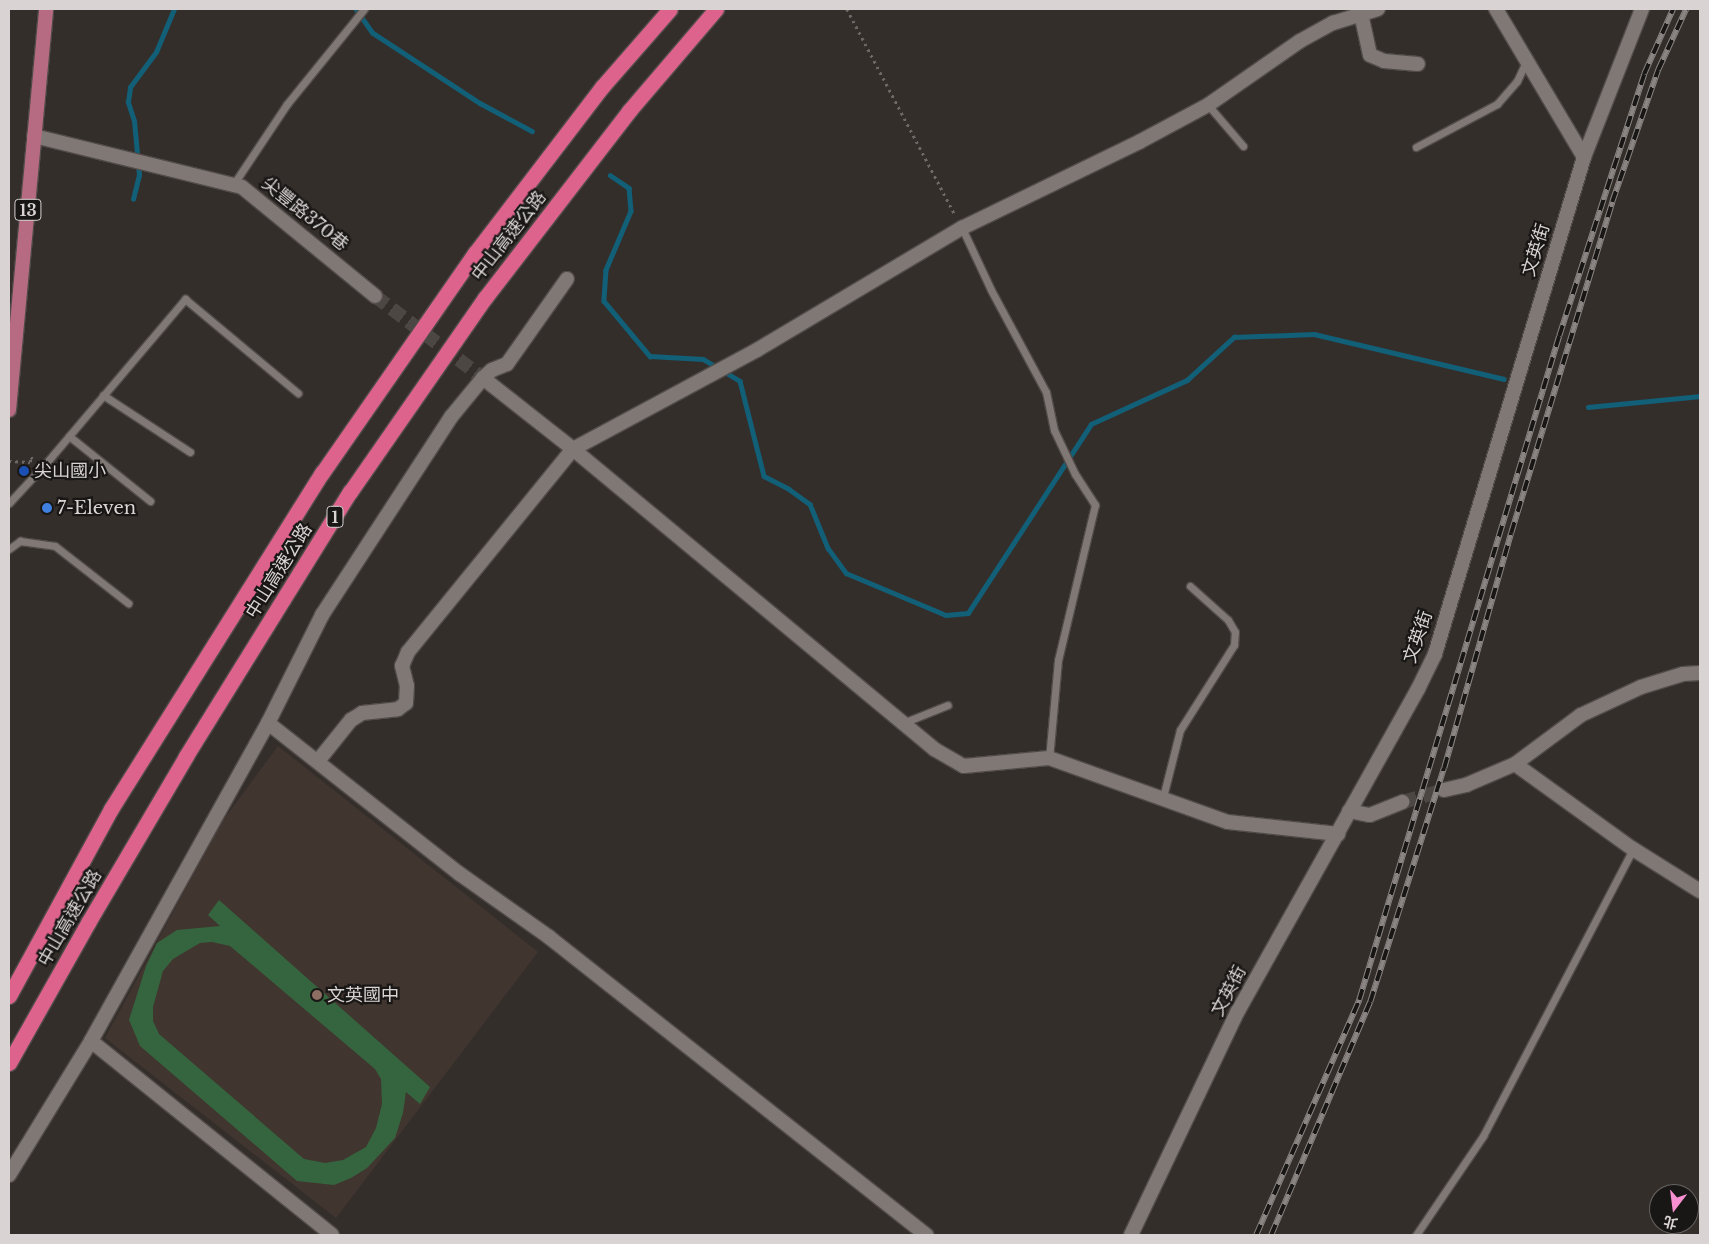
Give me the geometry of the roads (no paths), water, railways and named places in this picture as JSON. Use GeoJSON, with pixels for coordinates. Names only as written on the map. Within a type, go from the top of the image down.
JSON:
{"type":"FeatureCollection","features":[{"type":"Feature","properties":{"kind":"highway","name":"中山高速公路"},"geometry":{"type":"LineString","coordinates":[[9,996],[111,810],[322,473],[474,253],[602,87],[670,9]]}},
{"type":"Feature","properties":{"kind":"highway","name":"中山高速公路"},"geometry":{"type":"LineString","coordinates":[[9,1064],[186,756],[350,492],[485,298],[630,112],[716,9]]}},
{"type":"Feature","properties":{"kind":"main road","name":"13"},"geometry":{"type":"LineString","coordinates":[[9,410],[46,9]]}},
{"type":"Feature","properties":{"kind":"street"},"geometry":{"type":"LineString","coordinates":[[318,761],[351,720],[362,713],[398,709],[406,703],[407,686],[402,666],[408,652],[573,449],[728,366],[962,228],[1139,142],[1208,105],[1300,41],[1332,23],[1362,11],[1378,9]]}},
{"type":"Feature","properties":{"kind":"street"},"geometry":{"type":"LineString","coordinates":[[1496,9],[1584,157]]}},
{"type":"Feature","properties":{"kind":"street","name":"文英街"},"geometry":{"type":"LineString","coordinates":[[1131,1235],[1238,1011],[1338,834],[1418,689],[1435,654],[1584,157],[1642,9]]}},
{"type":"Feature","properties":{"kind":"street"},"geometry":{"type":"LineString","coordinates":[[1362,11],[1370,55],[1384,61],[1418,64]]}},
{"type":"Feature","properties":{"kind":"street","name":"尖豐路370巷"},"geometry":{"type":"LineString","coordinates":[[34,136],[242,187],[375,296]]}},
{"type":"Feature","properties":{"kind":"street"},"geometry":{"type":"LineString","coordinates":[[9,1174],[91,1041],[268,723],[322,615],[450,417],[483,378],[492,370],[507,364],[567,279]]}},
{"type":"Feature","properties":{"kind":"street"},"geometry":{"type":"LineString","coordinates":[[483,378],[573,449],[934,749],[964,766],[1049,758],[1163,797],[1228,822],[1338,834]]}},
{"type":"Feature","properties":{"kind":"street"},"geometry":{"type":"LineString","coordinates":[[1444,790],[1466,785],[1515,764],[1581,715],[1641,686],[1683,674],[1700,673]]}},
{"type":"Feature","properties":{"kind":"street"},"geometry":{"type":"LineString","coordinates":[[268,723],[460,874],[549,937],[927,1235]]}},
{"type":"Feature","properties":{"kind":"street"},"geometry":{"type":"LineString","coordinates":[[1515,764],[1633,850],[1700,891]]}},
{"type":"Feature","properties":{"kind":"street"},"geometry":{"type":"LineString","coordinates":[[1349,811],[1370,815],[1402,802]]}},
{"type":"Feature","properties":{"kind":"street"},"geometry":{"type":"LineString","coordinates":[[91,1041],[332,1235]]}},
{"type":"Feature","properties":{"kind":"lane"},"geometry":{"type":"LineString","coordinates":[[233,184],[287,104],[364,9]]}},
{"type":"Feature","properties":{"kind":"lane"},"geometry":{"type":"LineString","coordinates":[[1416,147],[1497,104],[1517,81],[1526,62]]}},
{"type":"Feature","properties":{"kind":"lane"},"geometry":{"type":"LineString","coordinates":[[1208,105],[1243,146]]}},
{"type":"Feature","properties":{"kind":"lane"},"geometry":{"type":"LineString","coordinates":[[962,228],[991,290],[1046,392],[1054,430],[1064,452],[1095,505],[1058,660],[1049,758]]}},
{"type":"Feature","properties":{"kind":"lane"},"geometry":{"type":"LineString","coordinates":[[9,503],[69,436],[184,299],[298,393]]}},
{"type":"Feature","properties":{"kind":"lane"},"geometry":{"type":"LineString","coordinates":[[9,314],[17,325]]}},
{"type":"Feature","properties":{"kind":"lane"},"geometry":{"type":"LineString","coordinates":[[103,395],[190,452]]}},
{"type":"Feature","properties":{"kind":"lane"},"geometry":{"type":"LineString","coordinates":[[69,436],[150,501]]}},
{"type":"Feature","properties":{"kind":"lane"},"geometry":{"type":"LineString","coordinates":[[9,549],[20,541],[54,546],[128,603]]}},
{"type":"Feature","properties":{"kind":"lane"},"geometry":{"type":"LineString","coordinates":[[1163,797],[1180,730],[1234,645],[1235,632],[1228,620],[1190,586]]}},
{"type":"Feature","properties":{"kind":"lane"},"geometry":{"type":"LineString","coordinates":[[903,723],[948,705]]}},
{"type":"Feature","properties":{"kind":"lane"},"geometry":{"type":"LineString","coordinates":[[1416,1235],[1483,1136],[1633,850]]}},
{"type":"Feature","properties":{"kind":"waterway"},"geometry":{"type":"LineString","coordinates":[[133,199],[139,175],[134,121],[128,102],[130,87],[156,52],[174,9]]}},
{"type":"Feature","properties":{"kind":"waterway"},"geometry":{"type":"LineString","coordinates":[[356,9],[373,33],[480,103],[532,131]]}},
{"type":"Feature","properties":{"kind":"waterway"},"geometry":{"type":"LineString","coordinates":[[610,175],[629,188],[631,211],[606,270],[604,301],[650,356],[703,359],[740,381],[764,476],[789,489],[810,504],[828,548],[846,573],[946,615],[968,613],[1091,424],[1187,380],[1234,337],[1314,334],[1504,379]]}},
{"type":"Feature","properties":{"kind":"waterway"},"geometry":{"type":"LineString","coordinates":[[1588,407],[1700,396]]}},
{"type":"Feature","properties":{"kind":"tunnel"},"geometry":{"type":"LineString","coordinates":[[375,296],[483,378]]}},
{"type":"Feature","properties":{"kind":"tunnel"},"geometry":{"type":"LineString","coordinates":[[1403,802],[1444,790]]}},
{"type":"Feature","properties":{"kind":"railway"},"geometry":{"type":"LineString","coordinates":[[1256,1235],[1359,1000],[1559,336],[1644,74],[1673,9]]}},
{"type":"Feature","properties":{"kind":"railway"},"geometry":{"type":"LineString","coordinates":[[1271,1235],[1370,1002],[1444,768],[1511,533],[1612,202],[1658,70],[1686,9]]}},
{"type":"Feature","properties":{"kind":"place","name":"尖山國小"},"geometry":{"type":"Point","coordinates":[24,471]}},
{"type":"Feature","properties":{"kind":"place","name":"7-Eleven"},"geometry":{"type":"Point","coordinates":[47,508]}},
{"type":"Feature","properties":{"kind":"place","name":"文英國中"},"geometry":{"type":"Point","coordinates":[317,995]}}]}
